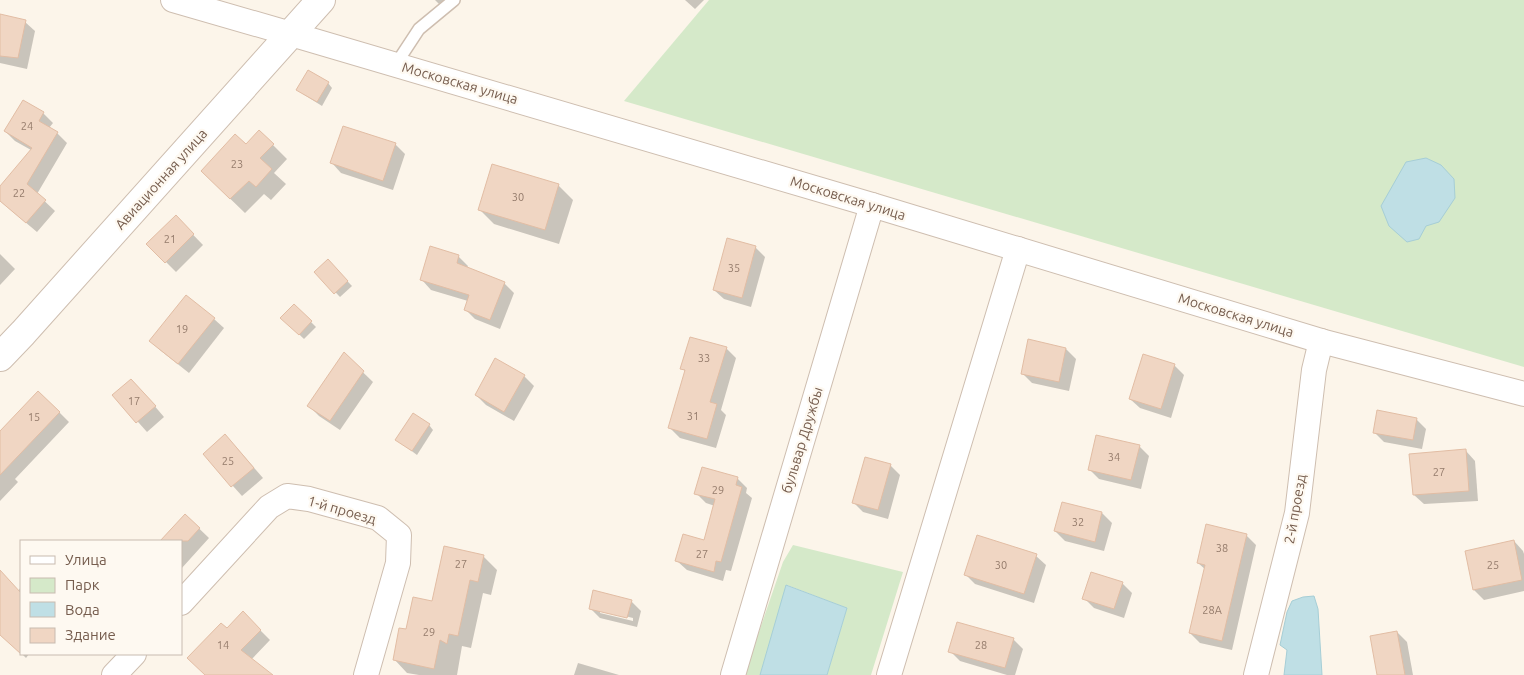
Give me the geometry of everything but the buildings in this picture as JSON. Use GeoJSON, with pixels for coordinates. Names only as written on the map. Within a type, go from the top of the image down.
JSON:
{"type":"FeatureCollection","features":[{"type":"Feature","properties":{"kind":"street","name":"Московская улица"},"geometry":{"type":"LineString","coordinates":[[173,0],[872,205],[1321,341],[1524,394]]}},
{"type":"Feature","properties":{"kind":"street","name":"Авиационная улица"},"geometry":{"type":"LineString","coordinates":[[0,357],[24,334],[321,0]]}},
{"type":"Feature","properties":{"kind":"street","name":"бульвар Дружбы"},"geometry":{"type":"LineString","coordinates":[[733,675],[872,205]]}},
{"type":"Feature","properties":{"kind":"street"},"geometry":{"type":"LineString","coordinates":[[889,675],[1018,249]]}},
{"type":"Feature","properties":{"kind":"street","name":"2-й проезд"},"geometry":{"type":"LineString","coordinates":[[1256,675],[1297,513],[1314,370],[1321,341]]}},
{"type":"Feature","properties":{"kind":"street","name":"1-й проезд"},"geometry":{"type":"LineString","coordinates":[[182,602],[269,508],[287,496],[309,499],[378,518],[399,536],[398,562],[366,675]]}},
{"type":"Feature","properties":{"kind":"street"},"geometry":{"type":"LineString","coordinates":[[114,675],[133,655]]}},
{"type":"Feature","properties":{"kind":"lane"},"geometry":{"type":"LineString","coordinates":[[396,64],[419,29],[454,0]]}},
{"type":"Feature","properties":{"kind":"green space"},"geometry":{"type":"Polygon","coordinates":[[[709,0],[1524,0],[1524,367],[624,101],[709,0]]]}},
{"type":"Feature","properties":{"kind":"green space"},"geometry":{"type":"Polygon","coordinates":[[[793,545],[903,572],[871,675],[827,675],[847,608],[787,585],[760,675],[746,675],[783,562],[793,545]]]}},
{"type":"Feature","properties":{"kind":"water"},"geometry":{"type":"Polygon","coordinates":[[[1426,158],[1441,165],[1454,179],[1455,198],[1439,222],[1426,226],[1419,239],[1407,242],[1389,226],[1381,206],[1406,162],[1426,158]]]}},
{"type":"Feature","properties":{"kind":"water"},"geometry":{"type":"Polygon","coordinates":[[[786,585],[847,608],[827,675],[760,675],[786,585]]]}},
{"type":"Feature","properties":{"kind":"water"},"geometry":{"type":"Polygon","coordinates":[[[1314,596],[1318,609],[1322,675],[1284,675],[1287,650],[1280,645],[1287,612],[1292,601],[1314,596]]]}}]}
